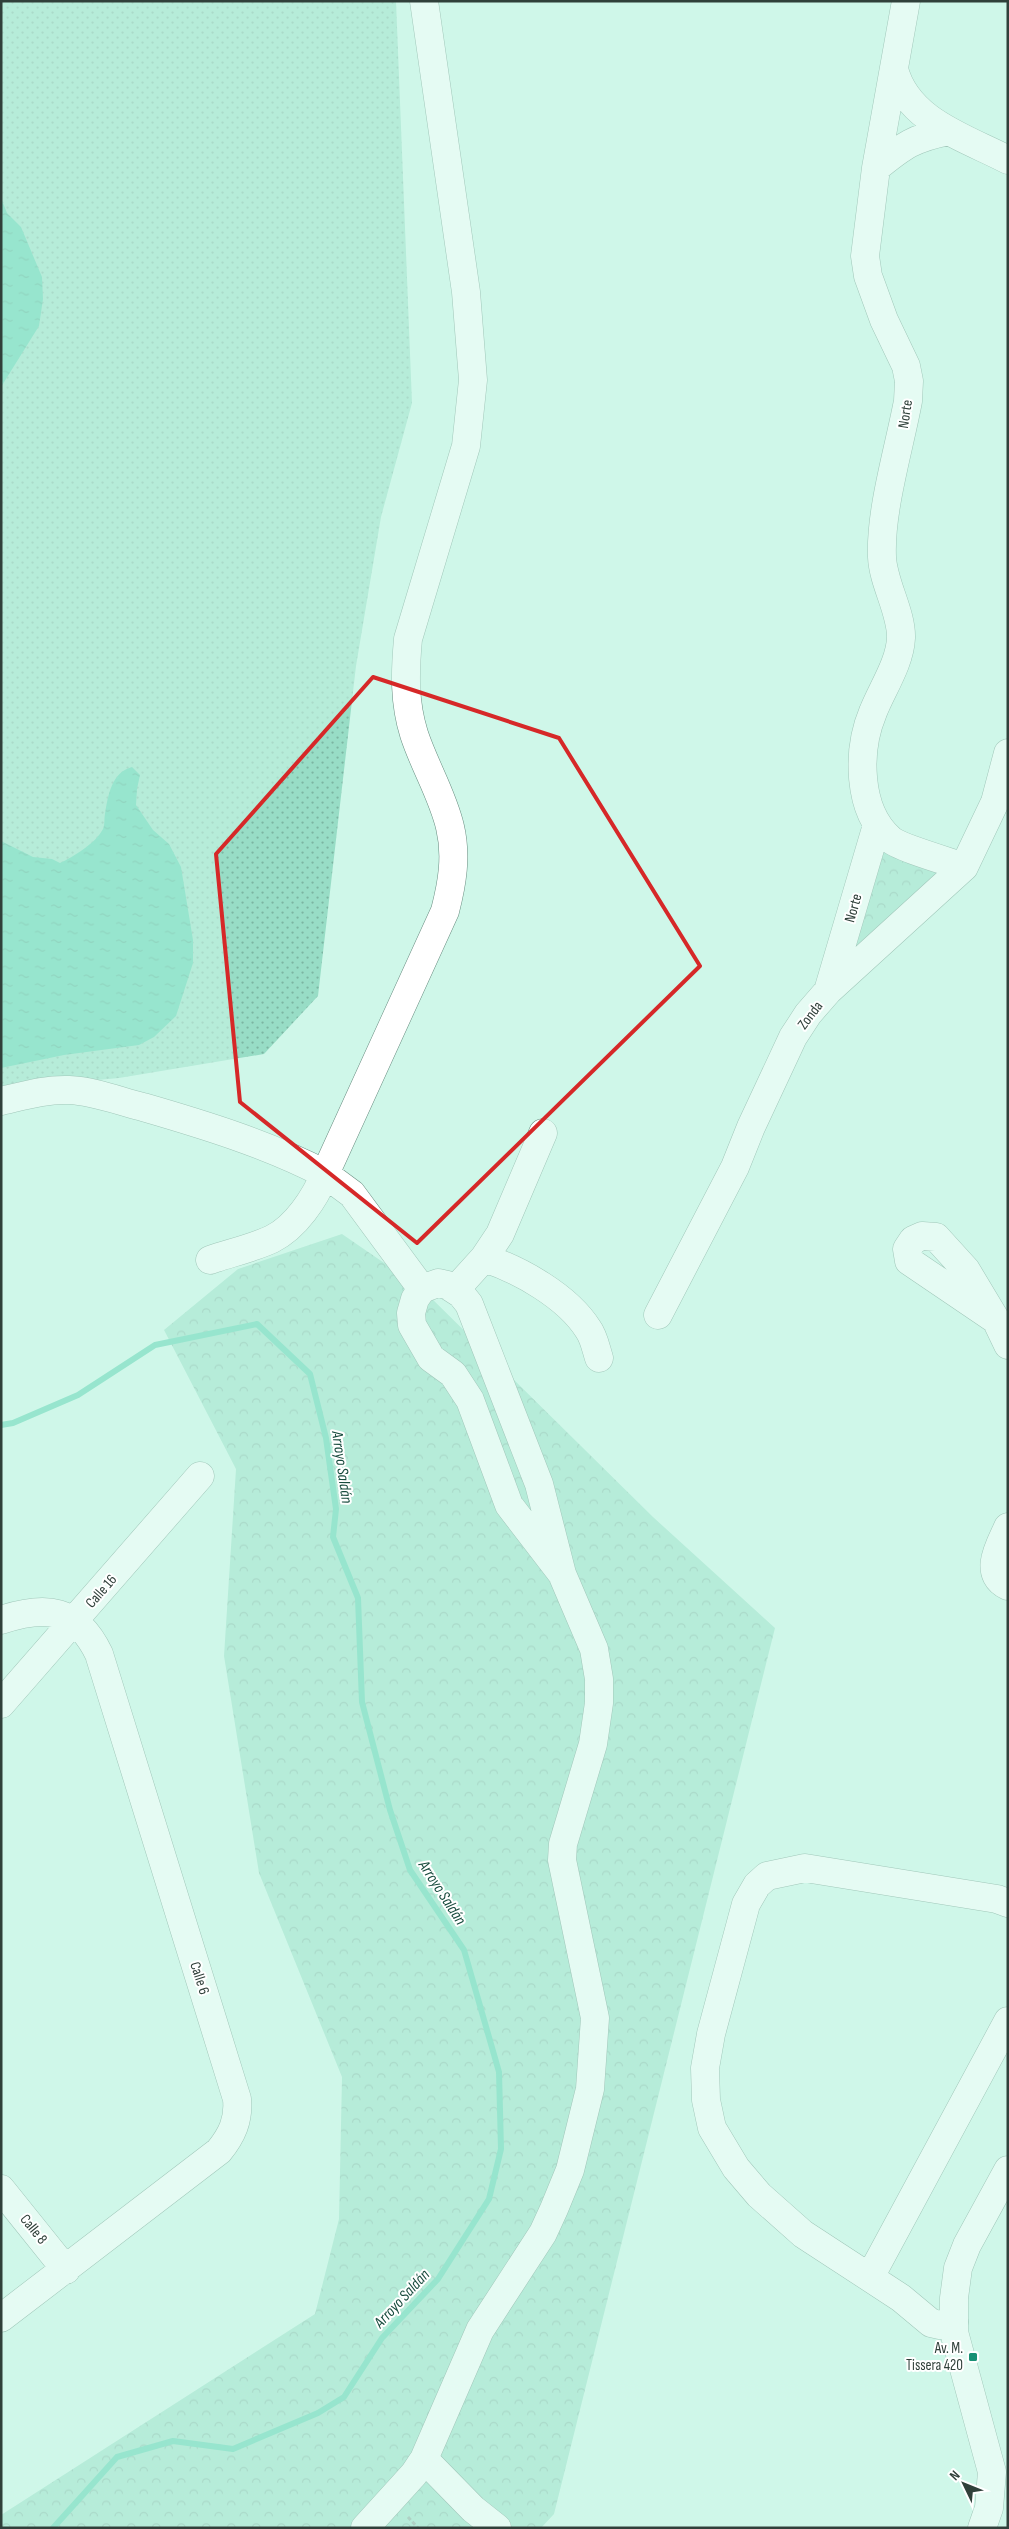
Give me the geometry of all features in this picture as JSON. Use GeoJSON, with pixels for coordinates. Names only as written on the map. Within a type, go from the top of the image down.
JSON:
{"type":"FeatureCollection","features":[{"type":"Feature","properties":{"kind":"street"},"geometry":{"type":"LineString","coordinates":[[210,1260],[273,1238],[294,1221],[317,1194],[445,911],[453,881],[450,827],[414,735],[405,690],[408,639],[466,446],[473,380],[466,292],[424,1]]}},
{"type":"Feature","properties":{"kind":"street","name":"Norte"},"geometry":{"type":"LineString","coordinates":[[906,1],[876,168],[865,246],[868,276],[884,320],[906,366],[909,381],[908,401],[882,535],[882,559],[901,636],[899,652],[867,726],[865,738],[865,796],[877,825],[891,841],[964,867]]}},
{"type":"Feature","properties":{"kind":"street"},"geometry":{"type":"LineString","coordinates":[[894,69],[898,85],[918,110],[949,131],[1008,160]]}},
{"type":"Feature","properties":{"kind":"street"},"geometry":{"type":"LineString","coordinates":[[876,168],[902,147],[920,137],[949,131]]}},
{"type":"Feature","properties":{"kind":"street","name":"Zonda"},"geometry":{"type":"LineString","coordinates":[[658,1315],[735,1168],[751,1127],[793,1037],[808,1014],[828,992],[964,867],[995,802],[1008,753]]}},
{"type":"Feature","properties":{"kind":"street","name":"Norte"},"geometry":{"type":"LineString","coordinates":[[828,992],[877,825]]}},
{"type":"Feature","properties":{"kind":"street"},"geometry":{"type":"LineString","coordinates":[[1,1101],[49,1091],[69,1090],[94,1093],[208,1127],[298,1161],[325,1174],[352,1194],[422,1289]]}},
{"type":"Feature","properties":{"kind":"street"},"geometry":{"type":"LineString","coordinates":[[454,1290],[484,1258],[500,1234],[544,1133]]}},
{"type":"Feature","properties":{"kind":"street"},"geometry":{"type":"LineString","coordinates":[[484,1258],[524,1274],[576,1314],[589,1330],[599,1358]]}},
{"type":"Feature","properties":{"kind":"street"},"geometry":{"type":"LineString","coordinates":[[365,2528],[408,2481],[424,2459],[480,2330],[543,2233],[554,2209],[570,2170],[590,2089],[595,2018],[562,1860],[562,1844],[593,1744],[599,1703],[599,1678],[594,1649],[562,1574],[539,1484],[469,1304],[447,1285],[438,1283],[422,1289],[415,1299],[411,1314],[412,1325],[431,1358],[453,1374],[470,1400],[509,1505],[562,1574]]}},
{"type":"Feature","properties":{"kind":"street"},"geometry":{"type":"LineString","coordinates":[[996,1320],[1008,1345]]}},
{"type":"Feature","properties":{"kind":"street"},"geometry":{"type":"LineString","coordinates":[[453,1374],[477,1370],[490,1355]]}},
{"type":"Feature","properties":{"kind":"street","name":"Calle 16"},"geometry":{"type":"LineString","coordinates":[[1,1704],[200,1476]]}},
{"type":"Feature","properties":{"kind":"street"},"geometry":{"type":"LineString","coordinates":[[1008,1527],[994,1557],[994,1571],[1004,1584],[1008,1586]]}},
{"type":"Feature","properties":{"kind":"street"},"geometry":{"type":"LineString","coordinates":[[1,1620],[35,1611],[52,1613],[75,1621]]}},
{"type":"Feature","properties":{"kind":"street","name":"Calle 6"},"geometry":{"type":"LineString","coordinates":[[1,2318],[66,2270],[218,2151],[235,2126],[238,2110],[237,2099],[176,1908],[99,1654],[86,1631],[75,1621]]}},
{"type":"Feature","properties":{"kind":"street"},"geometry":{"type":"LineString","coordinates":[[954,2322],[940,2325],[931,2323],[901,2298],[803,2234],[772,2208],[736,2168],[712,2128],[706,2100],[706,2068],[711,2034],[746,1904],[757,1885],[767,1876],[786,1870],[805,1868],[997,1899],[1008,1904]]}},
{"type":"Feature","properties":{"kind":"street"},"geometry":{"type":"LineString","coordinates":[[870,2277],[1008,2021]]}},
{"type":"Feature","properties":{"kind":"street"},"geometry":{"type":"LineString","coordinates":[[982,2528],[989,2508],[992,2472],[954,2332],[954,2298],[958,2268],[1008,2170]]}},
{"type":"Feature","properties":{"kind":"street","name":"Calle 8"},"geometry":{"type":"LineString","coordinates":[[1,2189],[66,2270]]}},
{"type":"Feature","properties":{"kind":"street"},"geometry":{"type":"LineString","coordinates":[[424,2459],[473,2509],[497,2528]]}},
{"type":"Feature","properties":{"kind":"highlighted area"},"geometry":{"type":"Polygon","coordinates":[[[373,677],[559,738],[700,966],[417,1243],[240,1102],[216,854],[373,677]]]}},
{"type":"Feature","properties":{"kind":"green space"},"geometry":{"type":"Polygon","coordinates":[[[1,1],[396,1],[412,403],[381,517],[356,666],[318,996],[264,1054],[119,1078],[1,1089],[1,1]]]}},
{"type":"Feature","properties":{"kind":"green space"},"geometry":{"type":"Polygon","coordinates":[[[878,849],[943,871],[850,955],[878,849]]]}},
{"type":"Feature","properties":{"kind":"green space"},"geometry":{"type":"Polygon","coordinates":[[[342,1234],[422,1289],[653,1517],[775,1628],[554,2514],[541,2528],[1,2528],[1,2515],[315,2314],[339,2219],[342,2077],[259,1873],[224,1656],[236,1469],[164,1330],[238,1269],[342,1234]]]}},
{"type":"Feature","properties":{"kind":"water"},"geometry":{"type":"Polygon","coordinates":[[[1,198],[7,213],[21,227],[42,277],[43,299],[39,326],[1,387],[1,198]]]}},
{"type":"Feature","properties":{"kind":"water"},"geometry":{"type":"Polygon","coordinates":[[[132,767],[140,775],[136,805],[153,830],[169,844],[181,867],[193,940],[193,963],[176,1016],[154,1037],[139,1045],[64,1055],[1,1068],[1,841],[33,857],[52,859],[60,863],[71,857],[84,849],[100,834],[104,827],[112,785],[120,774],[132,767]]]}},
{"type":"Feature","properties":{"kind":"waterway","name":"Arroyo Saldán"},"geometry":{"type":"LineString","coordinates":[[1,1425],[13,1423],[78,1395],[155,1345],[257,1324],[310,1374],[326,1438],[336,1509],[333,1537],[358,1598],[362,1702],[390,1810],[410,1870],[464,1950],[499,2072],[501,2149],[489,2199],[438,2279],[382,2338],[344,2397],[318,2413],[233,2449],[173,2441],[117,2457],[53,2528]]}},
{"type":"Feature","properties":{"kind":"place","name":"Av. M. Tissera 420"},"geometry":{"type":"Point","coordinates":[973,2357]}}]}
